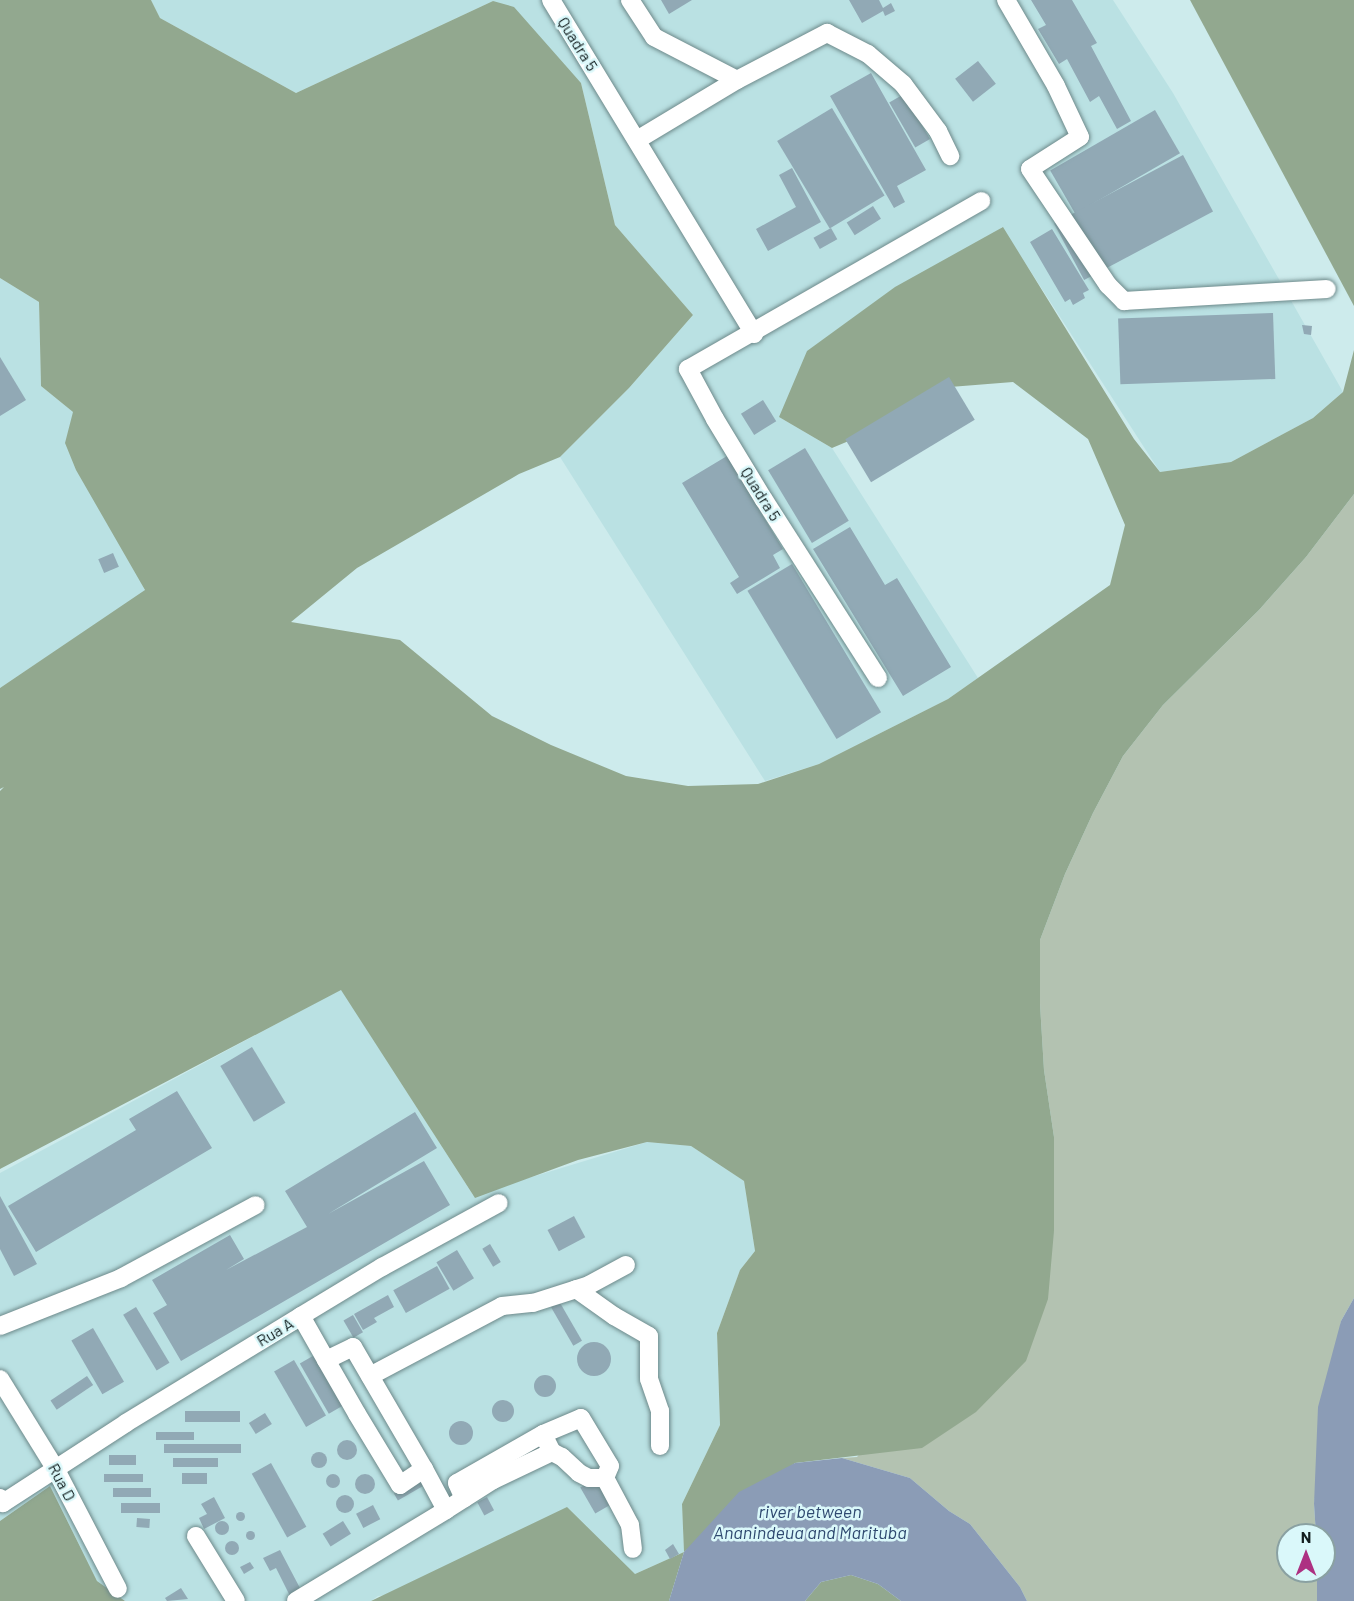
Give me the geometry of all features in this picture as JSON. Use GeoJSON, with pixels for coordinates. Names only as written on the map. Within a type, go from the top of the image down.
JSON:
{"type":"FeatureCollection","features":[{"type":"Feature","properties":{"kind":"street","name":"Quadra 5"},"geometry":{"type":"LineString","coordinates":[[551,0],[754,334]]}},
{"type":"Feature","properties":{"kind":"street"},"geometry":{"type":"LineString","coordinates":[[630,0],[654,37],[737,80]]}},
{"type":"Feature","properties":{"kind":"street"},"geometry":{"type":"LineString","coordinates":[[1006,0],[1056,86],[1080,137],[1030,169],[1108,285],[1124,301],[1327,289]]}},
{"type":"Feature","properties":{"kind":"street"},"geometry":{"type":"LineString","coordinates":[[636,140],[737,80],[826,33],[868,54],[903,84],[938,131],[950,156]]}},
{"type":"Feature","properties":{"kind":"street","name":"Quadra 5"},"geometry":{"type":"LineString","coordinates":[[878,678],[764,500],[688,369],[754,334],[981,201]]}},
{"type":"Feature","properties":{"kind":"street","name":"Rua A"},"geometry":{"type":"LineString","coordinates":[[0,1498],[3,1503],[382,1267],[499,1203]]}},
{"type":"Feature","properties":{"kind":"street"},"geometry":{"type":"LineString","coordinates":[[0,1326],[121,1278],[256,1205]]}},
{"type":"Feature","properties":{"kind":"street"},"geometry":{"type":"LineString","coordinates":[[370,1376],[502,1306],[533,1303],[589,1285],[626,1265]]}},
{"type":"Feature","properties":{"kind":"street"},"geometry":{"type":"LineString","coordinates":[[576,1289],[614,1316],[649,1336],[649,1379],[660,1411],[660,1446]]}},
{"type":"Feature","properties":{"kind":"street"},"geometry":{"type":"LineString","coordinates":[[301,1316],[400,1485],[424,1469]]}},
{"type":"Feature","properties":{"kind":"street"},"geometry":{"type":"LineString","coordinates":[[326,1360],[353,1347],[446,1510]]}},
{"type":"Feature","properties":{"kind":"street","name":"Rua D"},"geometry":{"type":"LineString","coordinates":[[0,1379],[56,1468],[118,1589]]}},
{"type":"Feature","properties":{"kind":"street"},"geometry":{"type":"LineString","coordinates":[[464,1499],[458,1483],[543,1434],[581,1418],[610,1466],[605,1478]]}},
{"type":"Feature","properties":{"kind":"street"},"geometry":{"type":"LineString","coordinates":[[543,1434],[552,1452],[562,1457],[579,1473],[589,1478],[605,1478]]}},
{"type":"Feature","properties":{"kind":"street"},"geometry":{"type":"LineString","coordinates":[[296,1601],[493,1480],[552,1452]]}},
{"type":"Feature","properties":{"kind":"street"},"geometry":{"type":"LineString","coordinates":[[605,1478],[630,1525],[633,1549]]}},
{"type":"Feature","properties":{"kind":"street"},"geometry":{"type":"LineString","coordinates":[[196,1536],[236,1601]]}},
{"type":"Feature","properties":{"kind":"shaded area"},"geometry":{"type":"Polygon","coordinates":[[[151,0],[1113,0],[1173,93],[1343,392],[1313,418],[1231,462],[1160,472],[1002,227],[779,417],[832,448],[978,678],[948,699],[819,764],[765,781],[560,457],[629,388],[693,315],[615,225],[581,83],[493,1],[296,93],[160,18],[151,0]]]}},
{"type":"Feature","properties":{"kind":"shaded area"},"geometry":{"type":"Polygon","coordinates":[[[0,278],[39,302],[41,386],[73,412],[145,591],[0,688],[0,278]]]}},
{"type":"Feature","properties":{"kind":"shaded area"},"geometry":{"type":"Polygon","coordinates":[[[341,989],[473,1195],[647,1142],[691,1146],[744,1181],[755,1251],[740,1270],[717,1333],[720,1425],[682,1504],[684,1552],[635,1574],[378,1596],[371,1601],[125,1601],[97,1581],[50,1486],[0,1521],[0,1173],[341,989]]]}},
{"type":"Feature","properties":{"kind":"green space"},"geometry":{"type":"Polygon","coordinates":[[[0,0],[151,0],[160,18],[296,93],[493,1],[514,7],[581,83],[615,225],[693,315],[629,388],[560,457],[519,474],[357,568],[291,622],[400,640],[492,716],[551,745],[626,776],[688,786],[758,784],[819,764],[948,699],[1110,585],[1125,525],[1088,439],[1013,382],[950,387],[906,417],[832,448],[779,417],[807,351],[895,287],[1003,227],[1134,439],[1160,472],[1231,462],[1313,418],[1343,392],[1354,350],[1354,494],[1306,557],[1259,610],[1163,705],[1123,756],[1065,874],[1040,940],[1040,1004],[1044,1070],[1054,1137],[1054,1231],[1048,1299],[1026,1361],[976,1412],[922,1448],[795,1463],[684,1552],[682,1504],[720,1425],[717,1333],[740,1270],[755,1251],[744,1181],[691,1146],[647,1142],[578,1160],[475,1198],[341,990],[0,1169],[0,791],[4,787],[0,789],[0,688],[145,590],[76,470],[65,443],[73,412],[41,386],[39,302],[0,278],[0,0]]]}},
{"type":"Feature","properties":{"kind":"green space"},"geometry":{"type":"Polygon","coordinates":[[[1190,0],[1354,0],[1354,306],[1190,0]]]}},
{"type":"Feature","properties":{"kind":"green space"},"geometry":{"type":"Polygon","coordinates":[[[1354,494],[1354,1298],[1341,1321],[1314,1504],[1315,1523],[1276,1523],[1276,1583],[1317,1583],[1317,1601],[1027,1601],[1020,1587],[970,1524],[949,1511],[910,1478],[842,1458],[857,1457],[1054,1231],[1054,1137],[1044,1070],[1040,1004],[1040,940],[1065,874],[1123,756],[1163,705],[1259,610],[1306,557],[1354,494]]]}},
{"type":"Feature","properties":{"kind":"green space"},"geometry":{"type":"Polygon","coordinates":[[[50,1486],[97,1581],[125,1601],[0,1601],[0,1521],[50,1486]]]}},
{"type":"Feature","properties":{"kind":"green space"},"geometry":{"type":"Polygon","coordinates":[[[567,1507],[635,1574],[684,1552],[669,1601],[371,1601],[567,1507]]]}},
{"type":"Feature","properties":{"kind":"green space"},"geometry":{"type":"Polygon","coordinates":[[[851,1575],[878,1584],[901,1601],[805,1601],[821,1582],[851,1575]]]}},
{"type":"Feature","properties":{"kind":"water"},"geometry":{"type":"Polygon","coordinates":[[[1354,1298],[1354,1601],[1317,1601],[1317,1583],[1336,1583],[1336,1523],[1315,1523],[1314,1504],[1318,1407],[1341,1321],[1354,1298]]]}},
{"type":"Feature","properties":{"kind":"water","name":"river between Ananindeua and Marituba"},"geometry":{"type":"Polygon","coordinates":[[[842,1458],[910,1478],[949,1511],[970,1524],[1020,1587],[1027,1601],[901,1601],[878,1584],[851,1575],[821,1582],[805,1601],[669,1601],[684,1552],[739,1492],[795,1463],[842,1458]]]}},
{"type":"Feature","properties":{"kind":"building"},"geometry":{"type":"Polygon","coordinates":[[[661,0],[692,0],[669,14],[661,0]]]}},
{"type":"Feature","properties":{"kind":"building"},"geometry":{"type":"Polygon","coordinates":[[[849,0],[879,0],[883,8],[891,3],[895,11],[885,16],[883,11],[862,23],[849,0]]]}},
{"type":"Feature","properties":{"kind":"building"},"geometry":{"type":"Polygon","coordinates":[[[1031,0],[1072,0],[1097,43],[1091,46],[1131,121],[1117,129],[1099,96],[1090,102],[1067,59],[1059,64],[1038,29],[1046,25],[1031,0]]]}},
{"type":"Feature","properties":{"kind":"building"},"geometry":{"type":"Polygon","coordinates":[[[978,61],[996,84],[973,102],[955,79],[978,61]]]}},
{"type":"Feature","properties":{"kind":"building"},"geometry":{"type":"Polygon","coordinates":[[[871,73],[926,170],[897,186],[905,202],[894,208],[830,96],[871,73]]]}},
{"type":"Feature","properties":{"kind":"building"},"geometry":{"type":"Polygon","coordinates":[[[904,94],[930,139],[915,148],[889,102],[904,94]]]}},
{"type":"Feature","properties":{"kind":"building"},"geometry":{"type":"Polygon","coordinates":[[[832,108],[885,195],[830,228],[777,141],[832,108]]]}},
{"type":"Feature","properties":{"kind":"building"},"geometry":{"type":"Polygon","coordinates":[[[1155,110],[1180,153],[1075,214],[1050,171],[1155,110]]]}},
{"type":"Feature","properties":{"kind":"building"},"geometry":{"type":"Polygon","coordinates":[[[1183,155],[1213,212],[1084,280],[1054,224],[1183,155]]]}},
{"type":"Feature","properties":{"kind":"building"},"geometry":{"type":"Polygon","coordinates":[[[792,168],[821,222],[768,251],[756,229],[796,207],[779,175],[792,168]]]}},
{"type":"Feature","properties":{"kind":"building"},"geometry":{"type":"Polygon","coordinates":[[[873,206],[881,219],[855,235],[847,222],[873,206]]]}},
{"type":"Feature","properties":{"kind":"building"},"geometry":{"type":"Polygon","coordinates":[[[831,228],[837,239],[820,249],[814,238],[831,228]]]}},
{"type":"Feature","properties":{"kind":"building"},"geometry":{"type":"Polygon","coordinates":[[[1052,229],[1089,290],[1083,293],[1085,298],[1073,305],[1070,299],[1065,302],[1030,242],[1052,229]]]}},
{"type":"Feature","properties":{"kind":"building"},"geometry":{"type":"Polygon","coordinates":[[[1273,313],[1275,379],[1120,384],[1118,318],[1273,313]]]}},
{"type":"Feature","properties":{"kind":"building"},"geometry":{"type":"Polygon","coordinates":[[[1302,325],[1312,326],[1311,335],[1304,334],[1302,325]]]}},
{"type":"Feature","properties":{"kind":"building"},"geometry":{"type":"Polygon","coordinates":[[[0,357],[26,400],[0,416],[0,357]]]}},
{"type":"Feature","properties":{"kind":"building"},"geometry":{"type":"Polygon","coordinates":[[[949,377],[975,420],[871,482],[845,439],[949,377]]]}},
{"type":"Feature","properties":{"kind":"building"},"geometry":{"type":"Polygon","coordinates":[[[763,400],[776,421],[754,435],[741,414],[763,400]]]}},
{"type":"Feature","properties":{"kind":"building"},"geometry":{"type":"Polygon","coordinates":[[[805,448],[849,521],[812,543],[768,470],[805,448]]]}},
{"type":"Feature","properties":{"kind":"building"},"geometry":{"type":"Polygon","coordinates":[[[727,456],[783,549],[773,555],[780,568],[737,594],[730,583],[739,577],[682,483],[727,456]]]}},
{"type":"Feature","properties":{"kind":"building"},"geometry":{"type":"Polygon","coordinates":[[[850,527],[885,585],[897,578],[951,667],[903,696],[813,549],[850,527]]]}},
{"type":"Feature","properties":{"kind":"building"},"geometry":{"type":"Polygon","coordinates":[[[113,553],[119,567],[104,573],[98,559],[113,553]]]}},
{"type":"Feature","properties":{"kind":"building"},"geometry":{"type":"Polygon","coordinates":[[[792,564],[881,712],[837,739],[747,591],[792,564]]]}},
{"type":"Feature","properties":{"kind":"building"},"geometry":{"type":"Polygon","coordinates":[[[252,1047],[285,1103],[254,1122],[220,1066],[252,1047]]]}},
{"type":"Feature","properties":{"kind":"building"},"geometry":{"type":"Polygon","coordinates":[[[177,1091],[212,1148],[36,1252],[8,1206],[136,1130],[129,1119],[177,1091]]]}},
{"type":"Feature","properties":{"kind":"building"},"geometry":{"type":"Polygon","coordinates":[[[415,1112],[437,1148],[328,1214],[424,1161],[450,1205],[181,1361],[153,1313],[167,1305],[152,1280],[230,1235],[244,1259],[226,1270],[307,1227],[285,1191],[415,1112]]]}},
{"type":"Feature","properties":{"kind":"building"},"geometry":{"type":"Polygon","coordinates":[[[0,1196],[37,1264],[14,1276],[0,1249],[0,1196]]]}},
{"type":"Feature","properties":{"kind":"building"},"geometry":{"type":"Polygon","coordinates":[[[574,1216],[585,1237],[559,1251],[548,1230],[574,1216]]]}},
{"type":"Feature","properties":{"kind":"building"},"geometry":{"type":"Polygon","coordinates":[[[490,1244],[501,1262],[493,1267],[482,1249],[490,1244]]]}},
{"type":"Feature","properties":{"kind":"building"},"geometry":{"type":"Polygon","coordinates":[[[457,1250],[474,1278],[453,1291],[436,1262],[457,1250]]]}},
{"type":"Feature","properties":{"kind":"building"},"geometry":{"type":"Polygon","coordinates":[[[437,1266],[450,1289],[406,1313],[393,1290],[437,1266]]]}},
{"type":"Feature","properties":{"kind":"building"},"geometry":{"type":"Polygon","coordinates":[[[388,1295],[394,1307],[374,1318],[377,1322],[363,1330],[354,1314],[388,1295]]]}},
{"type":"Feature","properties":{"kind":"building"},"geometry":{"type":"Polygon","coordinates":[[[559,1301],[582,1341],[573,1346],[550,1306],[559,1301]]]}},
{"type":"Feature","properties":{"kind":"building"},"geometry":{"type":"Polygon","coordinates":[[[136,1307],[169,1363],[157,1370],[123,1315],[136,1307]]]}},
{"type":"Feature","properties":{"kind":"building"},"geometry":{"type":"Polygon","coordinates":[[[353,1315],[363,1332],[353,1338],[343,1320],[353,1315]]]}},
{"type":"Feature","properties":{"kind":"building"},"geometry":{"type":"Polygon","coordinates":[[[93,1328],[124,1382],[102,1394],[71,1340],[93,1328]]]}},
{"type":"Feature","properties":{"kind":"building"},"geometry":{"type":"Polygon","coordinates":[[[594,1342],[606,1347],[611,1359],[606,1371],[594,1376],[582,1371],[577,1359],[582,1347],[594,1342]]]}},
{"type":"Feature","properties":{"kind":"building"},"geometry":{"type":"Polygon","coordinates":[[[318,1353],[347,1403],[329,1414],[300,1364],[318,1353]]]}},
{"type":"Feature","properties":{"kind":"building"},"geometry":{"type":"Polygon","coordinates":[[[294,1360],[326,1415],[306,1427],[274,1372],[294,1360]]]}},
{"type":"Feature","properties":{"kind":"building"},"geometry":{"type":"Polygon","coordinates":[[[545,1375],[553,1378],[556,1386],[553,1394],[545,1397],[537,1394],[534,1386],[537,1378],[545,1375]]]}},
{"type":"Feature","properties":{"kind":"building"},"geometry":{"type":"Polygon","coordinates":[[[87,1376],[93,1385],[57,1410],[51,1401],[87,1376]]]}},
{"type":"Feature","properties":{"kind":"building"},"geometry":{"type":"Polygon","coordinates":[[[503,1400],[511,1403],[514,1411],[511,1419],[503,1422],[495,1419],[492,1411],[495,1403],[503,1400]]]}},
{"type":"Feature","properties":{"kind":"building"},"geometry":{"type":"Polygon","coordinates":[[[185,1411],[240,1411],[240,1422],[185,1422],[185,1411]]]}},
{"type":"Feature","properties":{"kind":"building"},"geometry":{"type":"Polygon","coordinates":[[[265,1413],[272,1424],[256,1434],[249,1423],[265,1413]]]}},
{"type":"Feature","properties":{"kind":"building"},"geometry":{"type":"Polygon","coordinates":[[[461,1421],[466,1422],[472,1428],[472,1438],[466,1444],[461,1445],[456,1444],[450,1438],[449,1433],[450,1428],[456,1422],[461,1421]]]}},
{"type":"Feature","properties":{"kind":"building"},"geometry":{"type":"Polygon","coordinates":[[[156,1432],[194,1432],[194,1440],[156,1440],[156,1432]]]}},
{"type":"Feature","properties":{"kind":"building"},"geometry":{"type":"Polygon","coordinates":[[[347,1440],[354,1443],[357,1450],[354,1457],[347,1460],[340,1457],[337,1450],[340,1443],[347,1440]]]}},
{"type":"Feature","properties":{"kind":"building"},"geometry":{"type":"Polygon","coordinates":[[[164,1444],[241,1444],[241,1453],[164,1453],[164,1444]]]}},
{"type":"Feature","properties":{"kind":"building"},"geometry":{"type":"Polygon","coordinates":[[[319,1452],[325,1454],[327,1460],[325,1466],[319,1468],[313,1466],[311,1460],[313,1454],[319,1452]]]}},
{"type":"Feature","properties":{"kind":"building"},"geometry":{"type":"Polygon","coordinates":[[[109,1455],[136,1455],[136,1465],[109,1465],[109,1455]]]}},
{"type":"Feature","properties":{"kind":"building"},"geometry":{"type":"Polygon","coordinates":[[[173,1458],[218,1458],[218,1467],[173,1467],[173,1458]]]}},
{"type":"Feature","properties":{"kind":"building"},"geometry":{"type":"Polygon","coordinates":[[[271,1463],[306,1527],[287,1538],[252,1474],[271,1463]]]}},
{"type":"Feature","properties":{"kind":"building"},"geometry":{"type":"Polygon","coordinates":[[[182,1473],[207,1473],[207,1484],[182,1484],[182,1473]]]}},
{"type":"Feature","properties":{"kind":"building"},"geometry":{"type":"Polygon","coordinates":[[[104,1474],[143,1474],[143,1482],[104,1482],[104,1474]]]}},
{"type":"Feature","properties":{"kind":"building"},"geometry":{"type":"Polygon","coordinates":[[[333,1474],[338,1476],[340,1481],[338,1486],[333,1488],[328,1486],[326,1481],[328,1476],[333,1474]]]}},
{"type":"Feature","properties":{"kind":"building"},"geometry":{"type":"Polygon","coordinates":[[[365,1474],[372,1477],[375,1484],[372,1491],[365,1494],[358,1491],[355,1484],[358,1477],[365,1474]]]}},
{"type":"Feature","properties":{"kind":"building"},"geometry":{"type":"Polygon","coordinates":[[[419,1479],[423,1486],[398,1500],[394,1494],[419,1479]]]}},
{"type":"Feature","properties":{"kind":"building"},"geometry":{"type":"Polygon","coordinates":[[[595,1479],[610,1505],[595,1513],[580,1488],[595,1479]]]}},
{"type":"Feature","properties":{"kind":"building"},"geometry":{"type":"Polygon","coordinates":[[[113,1488],[151,1488],[151,1497],[113,1497],[113,1488]]]}},
{"type":"Feature","properties":{"kind":"building"},"geometry":{"type":"Polygon","coordinates":[[[341,1495],[349,1495],[354,1500],[352,1511],[341,1513],[336,1508],[336,1500],[341,1495]]]}},
{"type":"Feature","properties":{"kind":"building"},"geometry":{"type":"Polygon","coordinates":[[[214,1497],[225,1518],[204,1529],[199,1518],[207,1514],[201,1504],[214,1497]]]}},
{"type":"Feature","properties":{"kind":"building"},"geometry":{"type":"Polygon","coordinates":[[[487,1497],[494,1510],[484,1515],[477,1502],[487,1497]]]}},
{"type":"Feature","properties":{"kind":"building"},"geometry":{"type":"Polygon","coordinates":[[[121,1503],[160,1503],[160,1513],[121,1513],[121,1503]]]}},
{"type":"Feature","properties":{"kind":"building"},"geometry":{"type":"Polygon","coordinates":[[[373,1505],[380,1519],[363,1528],[356,1514],[373,1505]]]}},
{"type":"Feature","properties":{"kind":"building"},"geometry":{"type":"Polygon","coordinates":[[[240,1511],[245,1516],[240,1521],[235,1516],[240,1511]]]}},
{"type":"Feature","properties":{"kind":"building"},"geometry":{"type":"Polygon","coordinates":[[[137,1518],[150,1519],[149,1528],[136,1527],[137,1518]]]}},
{"type":"Feature","properties":{"kind":"building"},"geometry":{"type":"Polygon","coordinates":[[[219,1521],[225,1521],[229,1528],[225,1535],[219,1535],[215,1531],[215,1525],[219,1521]]]}},
{"type":"Feature","properties":{"kind":"building"},"geometry":{"type":"Polygon","coordinates":[[[343,1521],[351,1534],[331,1546],[323,1534],[343,1521]]]}},
{"type":"Feature","properties":{"kind":"building"},"geometry":{"type":"Polygon","coordinates":[[[250,1530],[255,1535],[250,1540],[245,1535],[250,1530]]]}},
{"type":"Feature","properties":{"kind":"building"},"geometry":{"type":"Polygon","coordinates":[[[232,1541],[237,1543],[239,1548],[237,1553],[232,1555],[227,1553],[225,1548],[227,1543],[232,1541]]]}},
{"type":"Feature","properties":{"kind":"building"},"geometry":{"type":"Polygon","coordinates":[[[673,1544],[679,1554],[670,1559],[665,1550],[673,1544]]]}},
{"type":"Feature","properties":{"kind":"building"},"geometry":{"type":"Polygon","coordinates":[[[280,1550],[301,1590],[290,1596],[276,1568],[270,1571],[263,1558],[280,1550]]]}},
{"type":"Feature","properties":{"kind":"building"},"geometry":{"type":"Polygon","coordinates":[[[250,1562],[254,1568],[244,1574],[240,1567],[250,1562]]]}},
{"type":"Feature","properties":{"kind":"building"},"geometry":{"type":"Polygon","coordinates":[[[181,1588],[188,1599],[167,1601],[165,1598],[181,1588]]]}}]}
